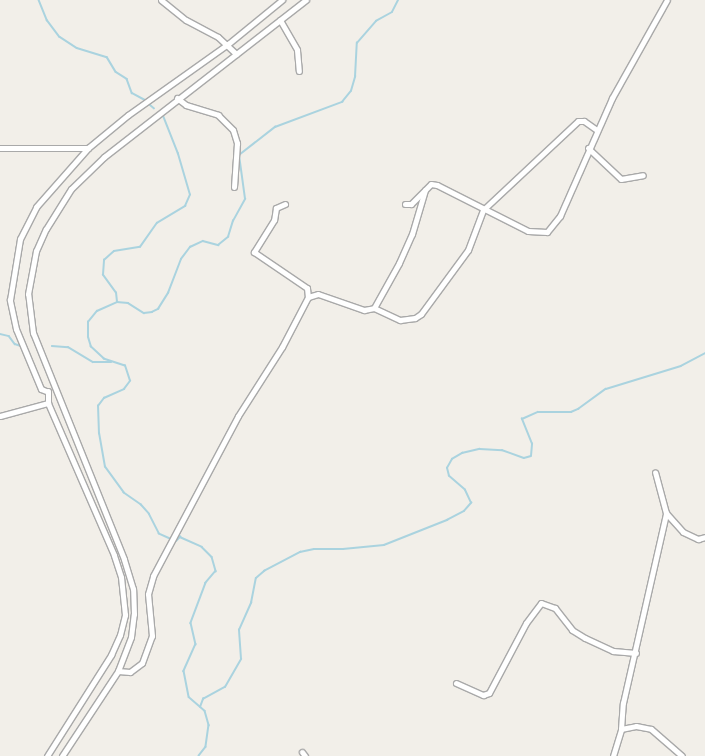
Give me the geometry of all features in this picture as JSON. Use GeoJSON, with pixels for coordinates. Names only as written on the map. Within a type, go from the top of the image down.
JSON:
{"type":"FeatureCollection","features":[{"type":"Feature","properties":{"kind":"street"},"geometry":{"type":"LineString","coordinates":[[161,0],[186,20],[228,44],[236,54]]}},
{"type":"Feature","properties":{"kind":"street"},"geometry":{"type":"LineString","coordinates":[[54,388],[46,391],[41,389],[16,328],[11,310],[11,280],[20,239],[36,207],[88,148],[128,115],[228,44],[282,0]]}},
{"type":"Feature","properties":{"kind":"street"},"geometry":{"type":"LineString","coordinates":[[62,756],[118,671],[131,637],[134,614],[133,588],[124,559],[33,333],[30,316],[29,286],[36,251],[46,229],[71,189],[128,136],[306,0]]}},
{"type":"Feature","properties":{"kind":"street"},"geometry":{"type":"LineString","coordinates":[[405,204],[411,204],[431,184],[437,185],[483,210],[528,231],[548,232],[560,216],[588,148],[667,0]]}},
{"type":"Feature","properties":{"kind":"street"},"geometry":{"type":"LineString","coordinates":[[280,20],[297,50],[299,71]]}},
{"type":"Feature","properties":{"kind":"street"},"geometry":{"type":"LineString","coordinates":[[177,98],[186,105],[218,115],[233,130],[237,143],[234,187]]}},
{"type":"Feature","properties":{"kind":"street"},"geometry":{"type":"LineString","coordinates":[[308,297],[318,294],[364,310],[374,308],[400,320],[415,318],[421,314],[468,250],[483,210],[578,121],[584,121],[597,130]]}},
{"type":"Feature","properties":{"kind":"street"},"geometry":{"type":"LineString","coordinates":[[0,148],[88,148]]}},
{"type":"Feature","properties":{"kind":"street"},"geometry":{"type":"LineString","coordinates":[[588,148],[621,179],[644,175]]}},
{"type":"Feature","properties":{"kind":"street"},"geometry":{"type":"LineString","coordinates":[[374,308],[408,244],[425,190]]}},
{"type":"Feature","properties":{"kind":"street"},"geometry":{"type":"LineString","coordinates":[[118,671],[130,672],[142,662],[152,636],[148,594],[153,576],[238,416],[282,347],[308,297],[307,288],[254,252],[274,220],[276,208],[285,204]]}},
{"type":"Feature","properties":{"kind":"street"},"geometry":{"type":"LineString","coordinates":[[46,391],[48,403],[114,555],[124,590],[125,615],[120,635],[111,655],[47,756]]}},
{"type":"Feature","properties":{"kind":"street"},"geometry":{"type":"LineString","coordinates":[[0,416],[48,403]]}},
{"type":"Feature","properties":{"kind":"street"},"geometry":{"type":"LineString","coordinates":[[655,472],[666,513],[674,525],[683,532],[698,539],[705,537]]}},
{"type":"Feature","properties":{"kind":"street"},"geometry":{"type":"LineString","coordinates":[[613,756],[621,729],[623,703],[636,653],[666,513]]}},
{"type":"Feature","properties":{"kind":"street"},"geometry":{"type":"LineString","coordinates":[[456,683],[483,695],[489,693],[519,635],[541,603],[551,604],[572,630],[591,640],[613,650],[636,653]]}},
{"type":"Feature","properties":{"kind":"street"},"geometry":{"type":"LineString","coordinates":[[621,729],[645,726],[660,735],[682,756]]}},
{"type":"Feature","properties":{"kind":"waterway"},"geometry":{"type":"LineString","coordinates":[[39,0],[47,20],[60,37],[77,48],[107,57],[116,72],[127,79],[132,93],[145,100]]}},
{"type":"Feature","properties":{"kind":"waterway"},"geometry":{"type":"LineString","coordinates":[[170,539],[159,534],[149,514],[141,505],[124,493],[105,467],[99,434],[98,406],[104,398],[124,389],[130,381],[125,366],[104,359],[91,347],[88,337],[88,322],[97,311],[117,302],[128,303],[144,313],[152,312],[158,309],[168,293],[181,259],[190,247],[203,241],[218,245],[228,237],[233,221],[245,199],[239,155],[275,127],[342,102],[351,91],[355,77],[357,43],[376,21],[392,12],[398,0]]}},
{"type":"Feature","properties":{"kind":"waterway"},"geometry":{"type":"LineString","coordinates":[[148,103],[154,108]]}},
{"type":"Feature","properties":{"kind":"waterway"},"geometry":{"type":"LineString","coordinates":[[117,302],[116,293],[103,275],[104,260],[114,251],[140,247],[157,223],[185,206],[190,195],[178,154],[163,116]]}},
{"type":"Feature","properties":{"kind":"waterway"},"geometry":{"type":"LineString","coordinates":[[0,334],[9,336],[15,344],[21,346]]}},
{"type":"Feature","properties":{"kind":"waterway"},"geometry":{"type":"LineString","coordinates":[[52,346],[68,347],[93,362],[111,362]]}},
{"type":"Feature","properties":{"kind":"waterway"},"geometry":{"type":"LineString","coordinates":[[200,707],[203,699],[225,687],[241,659],[239,630],[251,603],[256,578],[264,571],[300,552],[314,549],[343,549],[384,545],[447,520],[464,511],[471,503],[465,490],[449,476],[447,468],[452,459],[462,453],[480,449],[502,450],[524,458],[531,456],[532,444],[522,419],[538,412],[571,412],[578,409],[606,389],[681,366],[705,353]]}},
{"type":"Feature","properties":{"kind":"waterway"},"geometry":{"type":"LineString","coordinates":[[176,541],[180,537],[202,547],[212,557],[216,571],[206,583],[191,623],[196,644],[184,671],[189,697],[205,711],[209,725],[206,747],[199,756]]}}]}
